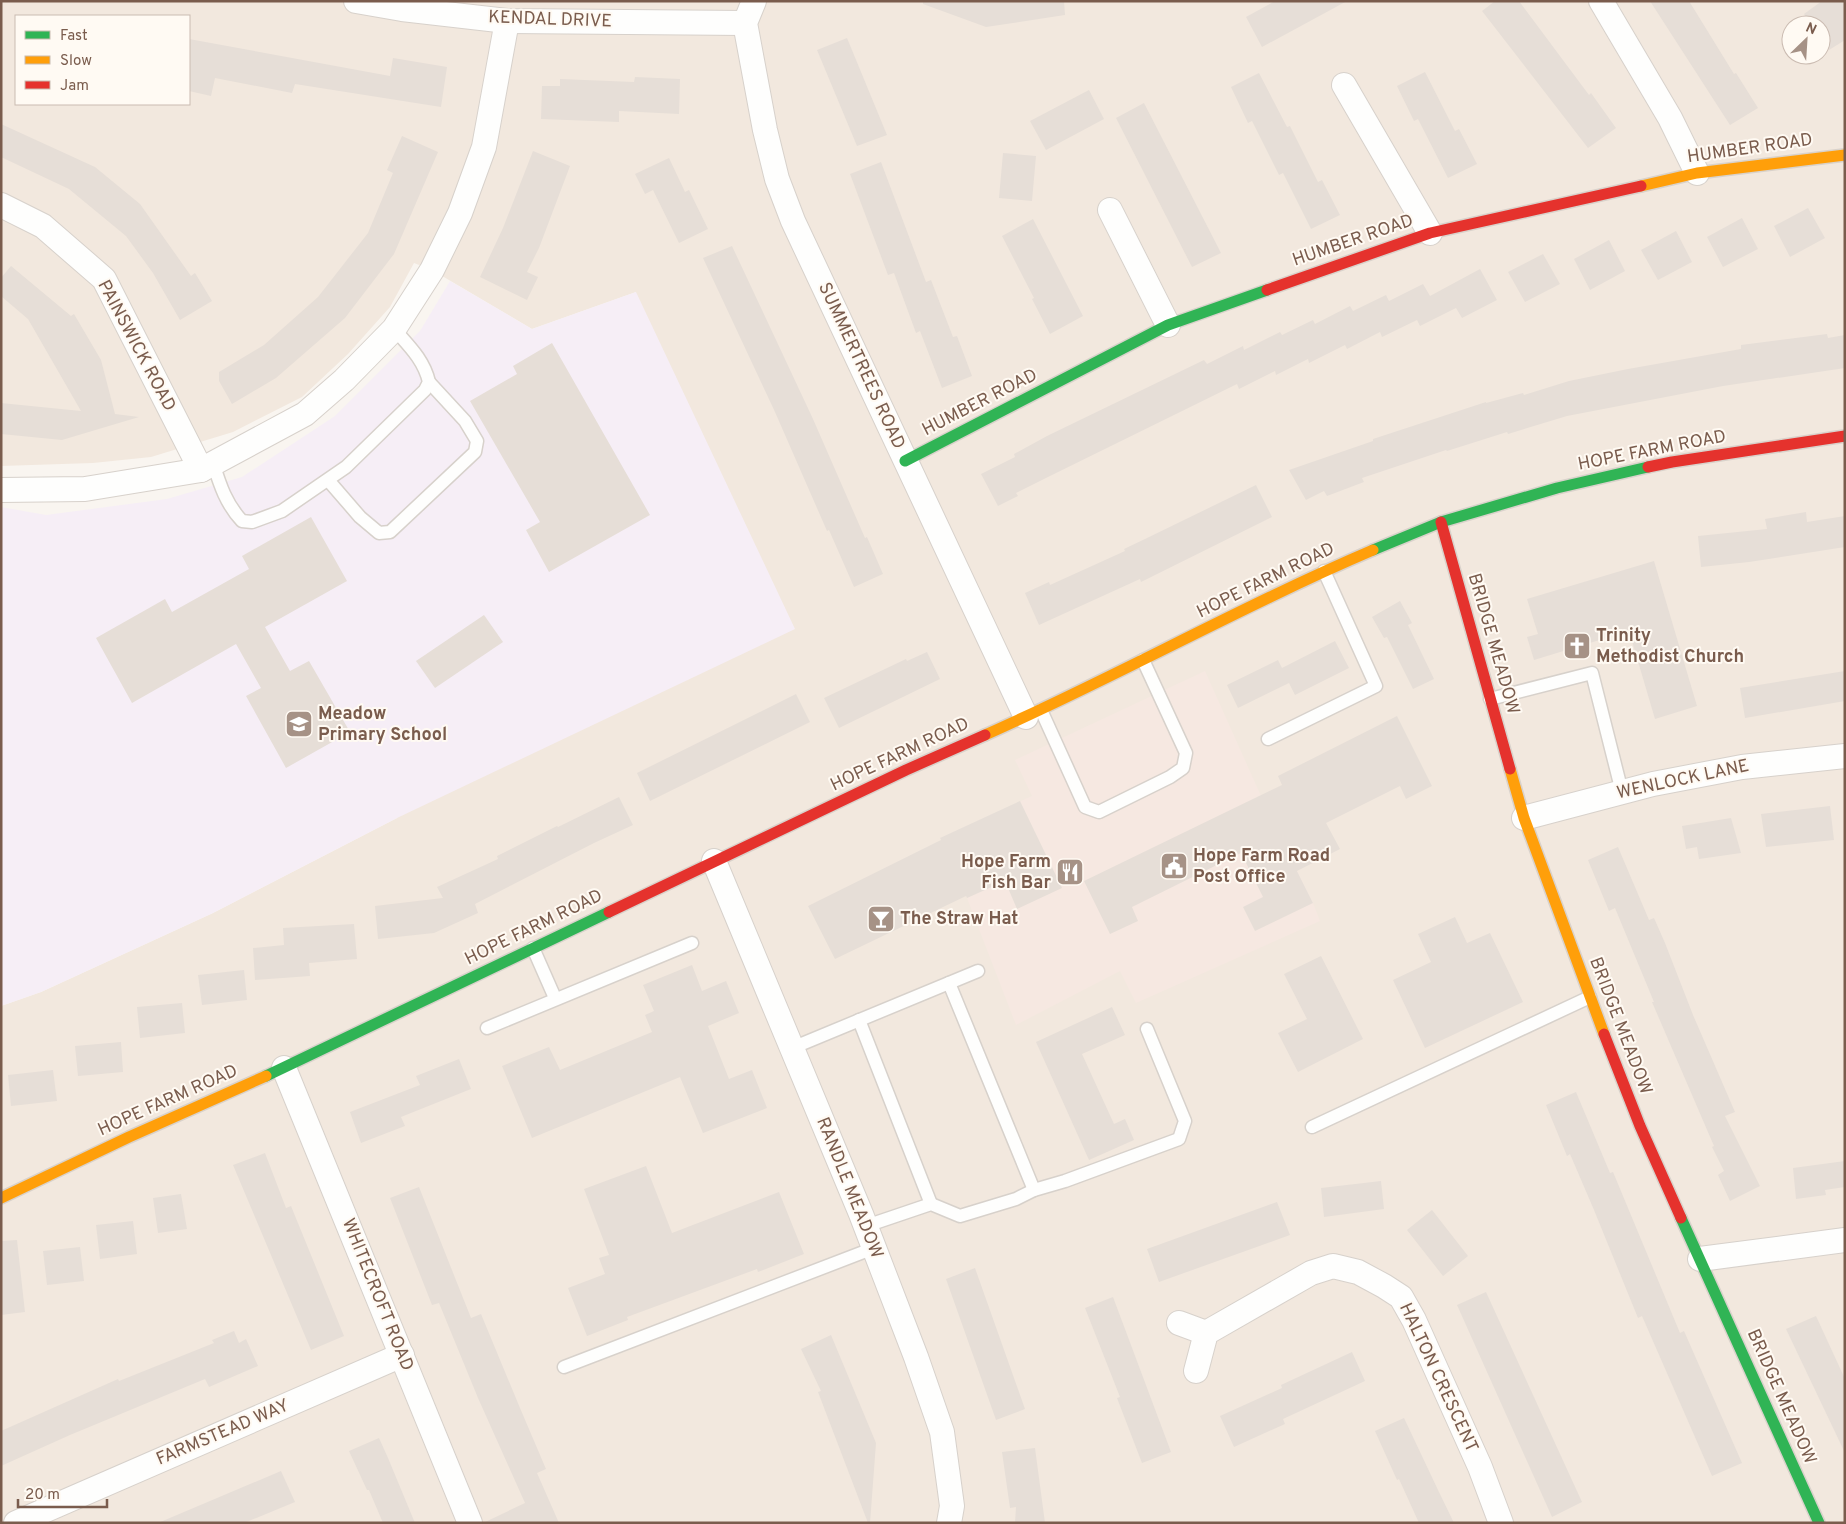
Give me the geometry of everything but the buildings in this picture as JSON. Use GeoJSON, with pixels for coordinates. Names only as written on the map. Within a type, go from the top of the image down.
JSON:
{"type":"FeatureCollection","features":[{"type":"Feature","properties":{"kind":"street","name":"KENDAL DRIVE"},"geometry":{"type":"LineString","coordinates":[[356,1],[402,10],[507,21],[745,23]]}},
{"type":"Feature","properties":{"kind":"street"},"geometry":{"type":"LineString","coordinates":[[745,23],[754,1]]}},
{"type":"Feature","properties":{"kind":"street"},"geometry":{"type":"LineString","coordinates":[[1601,1],[1670,118],[1697,173]]}},
{"type":"Feature","properties":{"kind":"street"},"geometry":{"type":"LineString","coordinates":[[1,490],[85,489],[207,467],[305,414],[344,380],[394,329],[432,270],[460,213],[484,147],[507,21]]}},
{"type":"Feature","properties":{"kind":"street","name":"SUMMERTREES ROAD"},"geometry":{"type":"LineString","coordinates":[[745,23],[765,130],[777,179],[793,221],[905,461],[1034,713]]}},
{"type":"Feature","properties":{"kind":"street"},"geometry":{"type":"LineString","coordinates":[[1344,85],[1430,232]]}},
{"type":"Feature","properties":{"kind":"street","name":"HUMBER ROAD"},"geometry":{"type":"LineString","coordinates":[[905,461],[1168,325],[1430,232],[1697,173],[1845,154]]}},
{"type":"Feature","properties":{"kind":"street","name":"PAINSWICK ROAD"},"geometry":{"type":"LineString","coordinates":[[1,205],[43,226],[104,279],[207,467]]}},
{"type":"Feature","properties":{"kind":"street"},"geometry":{"type":"LineString","coordinates":[[1110,210],[1168,325]]}},
{"type":"Feature","properties":{"kind":"street","name":"HOPE FARM ROAD"},"geometry":{"type":"LineString","coordinates":[[1,1198],[129,1137],[284,1068],[906,770],[1034,713],[1324,571],[1441,522],[1557,488],[1672,462],[1845,436]]}},
{"type":"Feature","properties":{"kind":"street","name":"BRIDGE MEADOW"},"geometry":{"type":"LineString","coordinates":[[1441,522],[1524,818],[1590,997],[1640,1126],[1819,1523]]}},
{"type":"Feature","properties":{"kind":"street","name":"WENLOCK LANE"},"geometry":{"type":"LineString","coordinates":[[1524,818],[1653,784],[1742,767],[1829,756],[1845,756]]}},
{"type":"Feature","properties":{"kind":"street","name":"RANDLE MEADOW"},"geometry":{"type":"LineString","coordinates":[[714,861],[866,1226],[916,1357],[942,1432],[952,1506],[949,1523]]}},
{"type":"Feature","properties":{"kind":"street","name":"WHITECROFT ROAD"},"geometry":{"type":"LineString","coordinates":[[284,1068],[470,1523]]}},
{"type":"Feature","properties":{"kind":"street"},"geometry":{"type":"LineString","coordinates":[[1700,1259],[1845,1240]]}},
{"type":"Feature","properties":{"kind":"street","name":"HALTON CRESCENT"},"geometry":{"type":"LineString","coordinates":[[1206,1333],[1311,1273],[1334,1266],[1358,1272],[1384,1286],[1401,1298],[1414,1320],[1480,1466],[1501,1523]]}},
{"type":"Feature","properties":{"kind":"street"},"geometry":{"type":"LineString","coordinates":[[1179,1323],[1206,1333],[1196,1372]]}},
{"type":"Feature","properties":{"kind":"street","name":"FARMSTEAD WAY"},"geometry":{"type":"LineString","coordinates":[[16,1523],[402,1356]]}},
{"type":"Feature","properties":{"kind":"lane"},"geometry":{"type":"LineString","coordinates":[[328,480],[372,528],[379,533],[390,532],[475,452],[476,441],[465,421],[429,382],[427,372],[420,359],[394,329]]}},
{"type":"Feature","properties":{"kind":"lane"},"geometry":{"type":"LineString","coordinates":[[207,467],[242,521],[252,522],[282,511],[346,467],[424,390],[429,382]]}},
{"type":"Feature","properties":{"kind":"lane"},"geometry":{"type":"LineString","coordinates":[[1268,739],[1376,686],[1324,571]]}},
{"type":"Feature","properties":{"kind":"lane"},"geometry":{"type":"LineString","coordinates":[[1034,713],[1085,807],[1099,812],[1170,777],[1182,768],[1186,753],[1143,660]]}},
{"type":"Feature","properties":{"kind":"lane"},"geometry":{"type":"LineString","coordinates":[[1490,699],[1592,673],[1622,792]]}},
{"type":"Feature","properties":{"kind":"lane"},"geometry":{"type":"LineString","coordinates":[[487,1028],[555,998],[692,944]]}},
{"type":"Feature","properties":{"kind":"lane"},"geometry":{"type":"LineString","coordinates":[[533,948],[555,998]]}},
{"type":"Feature","properties":{"kind":"lane"},"geometry":{"type":"LineString","coordinates":[[792,1048],[978,971]]}},
{"type":"Feature","properties":{"kind":"lane"},"geometry":{"type":"LineString","coordinates":[[949,983],[1034,1190]]}},
{"type":"Feature","properties":{"kind":"lane"},"geometry":{"type":"LineString","coordinates":[[1312,1127],[1590,997]]}},
{"type":"Feature","properties":{"kind":"lane"},"geometry":{"type":"LineString","coordinates":[[859,1020],[931,1204]]}},
{"type":"Feature","properties":{"kind":"lane"},"geometry":{"type":"LineString","coordinates":[[866,1226],[931,1204],[960,1216],[1016,1199],[1034,1190],[1065,1181],[1179,1138],[1184,1121],[1147,1029]]}},
{"type":"Feature","properties":{"kind":"lane"},"geometry":{"type":"LineString","coordinates":[[564,1368],[874,1248]]}},
{"type":"Feature","properties":{"kind":"shaded area"},"geometry":{"type":"Polygon","coordinates":[[[1,1],[1845,1],[1845,1523],[1,1523],[1,1006],[41,992],[213,913],[397,818],[636,292],[532,329],[432,270],[414,263],[390,307],[348,354],[302,397],[233,432],[151,457],[93,463],[1,466],[1,1]]]}},
{"type":"Feature","properties":{"kind":"shaded area","name":"Meadow Primary School"},"geometry":{"type":"Polygon","coordinates":[[[450,281],[532,329],[636,292],[795,629],[397,818],[213,913],[41,992],[1,1006],[1,507],[46,515],[167,499],[242,477],[335,416],[420,331],[450,281]]]}},
{"type":"Feature","properties":{"kind":"shaded area"},"geometry":{"type":"Polygon","coordinates":[[[1205,671],[1320,921],[1136,1003],[1120,971],[1016,1025],[967,898],[940,838],[1032,796],[1015,760],[1205,671]]]}},
{"type":"Feature","properties":{"kind":"traffic: fast"},"geometry":{"type":"LineString","coordinates":[[905,461],[1168,325],[1267,290]]}},
{"type":"Feature","properties":{"kind":"traffic: fast"},"geometry":{"type":"LineString","coordinates":[[1373,550],[1441,522],[1557,488],[1648,467]]}},
{"type":"Feature","properties":{"kind":"traffic: fast"},"geometry":{"type":"LineString","coordinates":[[266,1076],[609,912]]}},
{"type":"Feature","properties":{"kind":"traffic: fast"},"geometry":{"type":"LineString","coordinates":[[1681,1218],[1819,1523]]}},
{"type":"Feature","properties":{"kind":"traffic: slow"},"geometry":{"type":"LineString","coordinates":[[1641,186],[1697,173],[1845,155]]}},
{"type":"Feature","properties":{"kind":"traffic: slow"},"geometry":{"type":"LineString","coordinates":[[985,735],[1082,690],[1276,594],[1373,550]]}},
{"type":"Feature","properties":{"kind":"traffic: slow"},"geometry":{"type":"LineString","coordinates":[[1510,769],[1524,818],[1604,1034]]}},
{"type":"Feature","properties":{"kind":"traffic: slow"},"geometry":{"type":"LineString","coordinates":[[1,1198],[129,1137],[266,1076]]}},
{"type":"Feature","properties":{"kind":"traffic: jam"},"geometry":{"type":"LineString","coordinates":[[1267,290],[1430,233],[1641,186]]}},
{"type":"Feature","properties":{"kind":"traffic: jam"},"geometry":{"type":"LineString","coordinates":[[1648,467],[1845,436]]}},
{"type":"Feature","properties":{"kind":"traffic: jam"},"geometry":{"type":"LineString","coordinates":[[1441,522],[1510,769]]}},
{"type":"Feature","properties":{"kind":"traffic: jam"},"geometry":{"type":"LineString","coordinates":[[609,912],[906,770],[985,735]]}},
{"type":"Feature","properties":{"kind":"traffic: jam"},"geometry":{"type":"LineString","coordinates":[[1604,1034],[1640,1126],[1681,1218]]}},
{"type":"Feature","properties":{"kind":"place","name":"Trinity Methodist Church"},"geometry":{"type":"Point","coordinates":[1577,646]}},
{"type":"Feature","properties":{"kind":"place","name":"Meadow Primary School"},"geometry":{"type":"Point","coordinates":[299,724]}},
{"type":"Feature","properties":{"kind":"place","name":"Hope Farm Road Post Office"},"geometry":{"type":"Point","coordinates":[1174,866]}},
{"type":"Feature","properties":{"kind":"place","name":"Hope Farm Fish Bar"},"geometry":{"type":"Point","coordinates":[1070,872]}},
{"type":"Feature","properties":{"kind":"place","name":"The Straw Hat"},"geometry":{"type":"Point","coordinates":[881,919]}}]}
